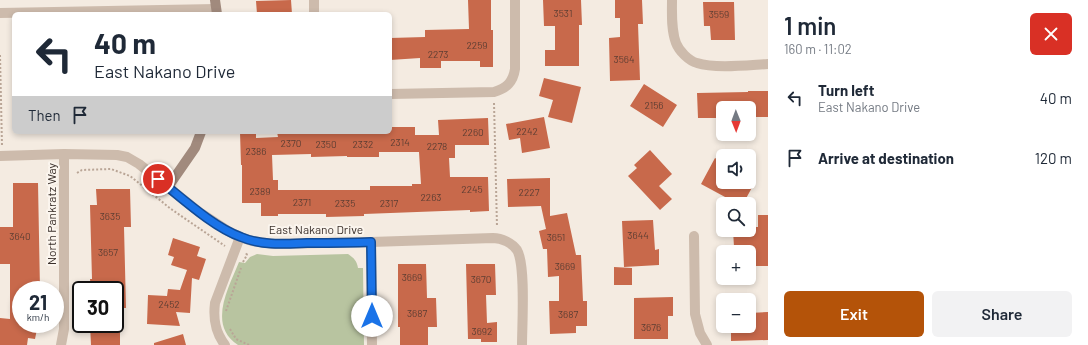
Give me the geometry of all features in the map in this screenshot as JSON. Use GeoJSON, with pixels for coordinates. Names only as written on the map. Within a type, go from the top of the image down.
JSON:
{"type":"FeatureCollection","features":[{"type":"Feature","properties":{"kind":"street"},"geometry":{"type":"LineString","coordinates":[[314,0],[314,12]]}},
{"type":"Feature","properties":{"kind":"street"},"geometry":{"type":"LineString","coordinates":[[392,94],[494,92],[502,90],[510,84],[514,77],[515,69],[515,0]]}},
{"type":"Feature","properties":{"kind":"street"},"geometry":{"type":"LineString","coordinates":[[672,0],[673,29],[676,44],[684,55],[696,63],[710,66],[768,64]]}},
{"type":"Feature","properties":{"kind":"street"},"geometry":{"type":"LineString","coordinates":[[72,12],[216,8]]}},
{"type":"Feature","properties":{"kind":"street"},"geometry":{"type":"LineString","coordinates":[[0,14],[12,14]]}},
{"type":"Feature","properties":{"kind":"street"},"geometry":{"type":"LineString","coordinates":[[168,187],[195,148],[200,134]]}},
{"type":"Feature","properties":{"kind":"street","name":"East Nakano Drive"},"geometry":{"type":"LineString","coordinates":[[1,152],[117,154],[127,157],[134,160],[199,212],[228,231],[252,241],[274,244],[493,238],[504,240],[513,245],[517,251],[522,267],[522,345]]}},
{"type":"Feature","properties":{"kind":"street","name":"North Pankratz Way"},"geometry":{"type":"LineString","coordinates":[[61,345],[64,329],[64,154]]}},
{"type":"Feature","properties":{"kind":"street"},"geometry":{"type":"LineString","coordinates":[[694,236],[695,314],[700,333],[708,345]]}},
{"type":"Feature","properties":{"kind":"street"},"geometry":{"type":"LineString","coordinates":[[225,345],[220,339],[214,325],[215,303],[240,237]]}},
{"type":"Feature","properties":{"kind":"street"},"geometry":{"type":"LineString","coordinates":[[371,242],[372,345]]}},
{"type":"Feature","properties":{"kind":"path"},"geometry":{"type":"LineString","coordinates":[[0,55],[1,152]]}},
{"type":"Feature","properties":{"kind":"path"},"geometry":{"type":"LineString","coordinates":[[494,102],[497,230]]}},
{"type":"Feature","properties":{"kind":"path"},"geometry":{"type":"LineString","coordinates":[[77,173],[82,170],[111,169],[130,176],[171,209],[226,247]]}},
{"type":"Feature","properties":{"kind":"path"},"geometry":{"type":"LineString","coordinates":[[226,318],[226,311],[247,255],[246,253]]}},
{"type":"Feature","properties":{"kind":"path"},"geometry":{"type":"LineString","coordinates":[[226,324],[236,339],[249,345]]}},
{"type":"Feature","properties":{"kind":"green space"},"geometry":{"type":"Polygon","coordinates":[[[257,254],[273,256],[348,254],[352,257],[358,268],[363,268],[364,345],[238,345],[229,337],[224,327],[222,317],[223,305],[239,262],[245,263],[250,257],[257,254]]]}},
{"type":"Feature","properties":{"kind":"building"},"geometry":{"type":"Polygon","coordinates":[[[291,0],[292,12],[257,12],[256,1],[291,0]]]}},
{"type":"Feature","properties":{"kind":"building"},"geometry":{"type":"Polygon","coordinates":[[[468,0],[491,0],[493,67],[480,67],[480,61],[441,61],[441,68],[420,68],[420,58],[392,60],[392,38],[425,37],[425,30],[469,29],[468,0]]]}},
{"type":"Feature","properties":{"kind":"building"},"geometry":{"type":"Polygon","coordinates":[[[543,0],[581,0],[582,25],[579,25],[579,66],[545,66],[545,50],[555,50],[555,26],[544,26],[543,0]]]}},
{"type":"Feature","properties":{"kind":"building"},"geometry":{"type":"Polygon","coordinates":[[[615,0],[642,0],[643,24],[638,24],[640,80],[610,81],[609,38],[620,37],[620,18],[615,18],[615,0]]]}},
{"type":"Feature","properties":{"kind":"building"},"geometry":{"type":"Polygon","coordinates":[[[703,2],[734,2],[735,40],[711,40],[710,26],[704,26],[703,2]]]}},
{"type":"Feature","properties":{"kind":"building"},"geometry":{"type":"Polygon","coordinates":[[[544,78],[581,87],[572,123],[548,117],[553,100],[539,96],[544,78]]]}},
{"type":"Feature","properties":{"kind":"building"},"geometry":{"type":"Polygon","coordinates":[[[644,84],[677,105],[663,127],[630,106],[644,84]]]}},
{"type":"Feature","properties":{"kind":"building"},"geometry":{"type":"Polygon","coordinates":[[[768,91],[768,117],[756,117],[756,101],[716,101],[716,118],[698,118],[697,93],[768,91]]]}},
{"type":"Feature","properties":{"kind":"building"},"geometry":{"type":"Polygon","coordinates":[[[544,117],[550,148],[522,153],[520,138],[509,140],[506,124],[544,117]]]}},
{"type":"Feature","properties":{"kind":"building"},"geometry":{"type":"Polygon","coordinates":[[[488,118],[489,145],[455,145],[455,158],[449,158],[450,177],[488,177],[489,211],[470,212],[470,210],[326,217],[326,214],[278,214],[278,216],[261,216],[261,203],[242,203],[240,134],[256,134],[256,138],[278,137],[277,134],[392,134],[392,127],[415,127],[415,135],[439,135],[438,120],[488,118]],[[379,152],[379,157],[311,157],[311,154],[272,155],[273,180],[278,180],[278,190],[370,190],[370,186],[412,186],[412,184],[421,184],[419,152],[379,152]]]}},
{"type":"Feature","properties":{"kind":"building"},"geometry":{"type":"Polygon","coordinates":[[[650,150],[672,174],[659,186],[672,199],[660,210],[628,176],[637,168],[634,165],[650,150]]]}},
{"type":"Feature","properties":{"kind":"building"},"geometry":{"type":"Polygon","coordinates":[[[715,158],[716,189],[751,189],[747,197],[725,197],[701,184],[715,158]]]}},
{"type":"Feature","properties":{"kind":"building"},"geometry":{"type":"Polygon","coordinates":[[[550,178],[550,216],[567,213],[576,255],[581,255],[583,301],[587,301],[587,326],[576,326],[576,333],[550,334],[549,301],[559,301],[559,276],[548,277],[547,249],[543,249],[539,231],[546,229],[541,206],[508,207],[507,179],[550,178]]]}},
{"type":"Feature","properties":{"kind":"building"},"geometry":{"type":"Polygon","coordinates":[[[13,183],[38,183],[40,281],[12,281],[12,333],[36,333],[35,339],[28,338],[27,345],[0,345],[0,318],[10,319],[10,264],[0,264],[0,227],[13,227],[13,183]]]}},
{"type":"Feature","properties":{"kind":"building"},"geometry":{"type":"Polygon","coordinates":[[[96,189],[130,189],[131,227],[124,227],[126,308],[124,308],[124,281],[90,281],[90,279],[92,279],[90,205],[97,205],[96,189]]]}},
{"type":"Feature","properties":{"kind":"building"},"geometry":{"type":"Polygon","coordinates":[[[758,215],[768,215],[768,266],[756,266],[756,245],[734,245],[733,237],[756,237],[756,227],[758,227],[758,215]]]}},
{"type":"Feature","properties":{"kind":"building"},"geometry":{"type":"Polygon","coordinates":[[[653,220],[655,250],[659,249],[659,265],[624,267],[622,221],[653,220]]]}},
{"type":"Feature","properties":{"kind":"building"},"geometry":{"type":"Polygon","coordinates":[[[173,238],[200,247],[197,256],[206,259],[199,280],[192,278],[190,313],[176,312],[180,326],[147,324],[148,295],[167,296],[168,289],[180,290],[187,270],[171,265],[174,257],[168,255],[173,238]]]}},
{"type":"Feature","properties":{"kind":"building"},"geometry":{"type":"Polygon","coordinates":[[[398,264],[426,264],[427,298],[436,298],[437,327],[428,327],[428,345],[400,345],[400,327],[398,327],[398,264]]]}},
{"type":"Feature","properties":{"kind":"building"},"geometry":{"type":"Polygon","coordinates":[[[466,264],[495,264],[496,295],[486,295],[487,323],[497,322],[497,342],[481,342],[481,339],[468,339],[466,264]]]}},
{"type":"Feature","properties":{"kind":"building"},"geometry":{"type":"Polygon","coordinates":[[[614,267],[632,268],[632,285],[614,285],[614,267]]]}},
{"type":"Feature","properties":{"kind":"building"},"geometry":{"type":"Polygon","coordinates":[[[673,297],[673,316],[668,316],[668,339],[634,339],[634,298],[673,297]]]}},
{"type":"Feature","properties":{"kind":"building"},"geometry":{"type":"Polygon","coordinates":[[[768,312],[768,340],[731,341],[731,333],[756,333],[756,313],[768,312]]]}},
{"type":"Feature","properties":{"kind":"building"},"geometry":{"type":"Polygon","coordinates":[[[90,333],[120,333],[120,345],[91,345],[90,333]]]}},
{"type":"Feature","properties":{"kind":"building"},"geometry":{"type":"Polygon","coordinates":[[[183,334],[186,345],[154,345],[154,343],[183,334]]]}},
{"type":"Feature","properties":{"kind":"route"},"geometry":{"type":"LineString","coordinates":[[158,179],[199,212],[228,231],[252,241],[274,244],[371,242],[372,316]]}}]}
